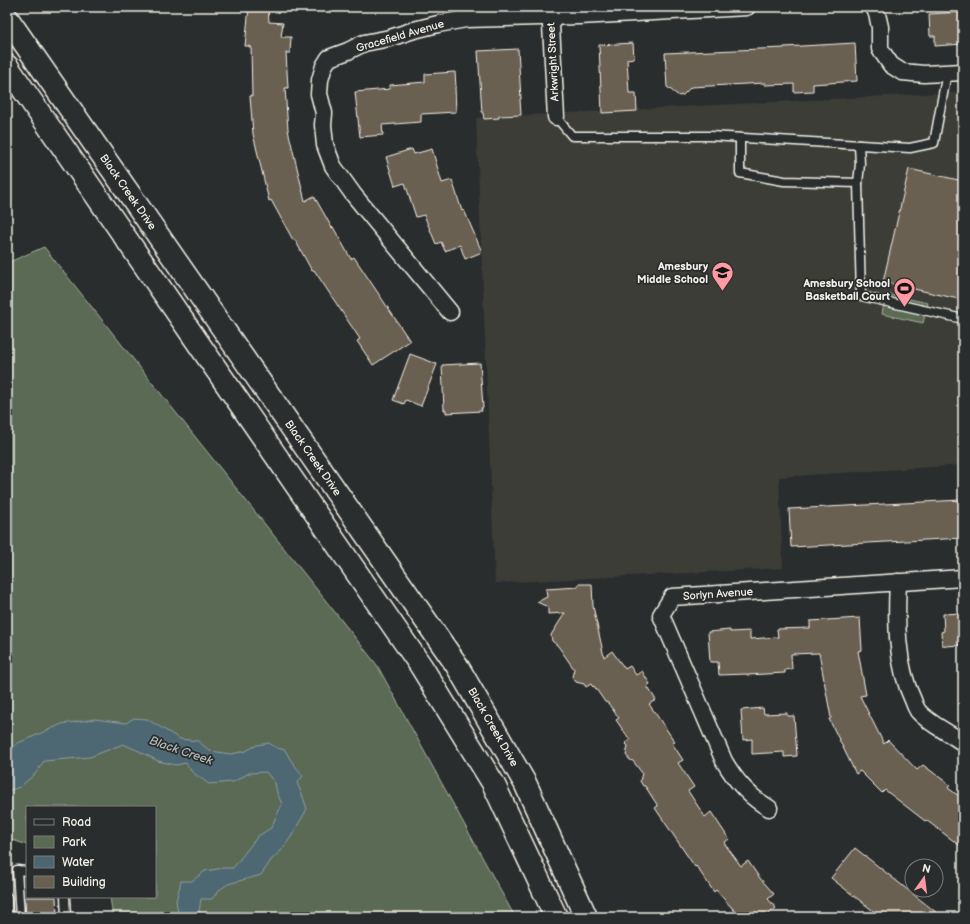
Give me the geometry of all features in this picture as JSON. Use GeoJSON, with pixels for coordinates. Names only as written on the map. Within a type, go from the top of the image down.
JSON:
{"type":"FeatureCollection","features":[{"type":"Feature","properties":{"kind":"highway","name":"Black Creek Drive"},"geometry":{"type":"LineString","coordinates":[[7,18],[456,664],[525,783],[586,917]]}},
{"type":"Feature","properties":{"kind":"highway"},"geometry":{"type":"LineString","coordinates":[[7,66],[421,666],[493,783],[556,917]]}},
{"type":"Feature","properties":{"kind":"street","name":"Gracefield Avenue"},"geometry":{"type":"LineString","coordinates":[[450,312],[353,194],[334,166],[325,145],[323,125],[324,112],[319,94],[320,80],[324,66],[329,58],[364,43],[390,38],[438,24],[466,19],[550,12],[747,7]]}},
{"type":"Feature","properties":{"kind":"street"},"geometry":{"type":"LineString","coordinates":[[874,7],[878,14],[880,27],[880,49],[891,65],[902,72],[924,74],[963,72]]}},
{"type":"Feature","properties":{"kind":"street","name":"Arkwright Street"},"geometry":{"type":"LineString","coordinates":[[550,12],[556,117]]}},
{"type":"Feature","properties":{"kind":"street","name":"Sorlyn Avenue"},"geometry":{"type":"LineString","coordinates":[[769,808],[755,799],[738,781],[728,768],[721,753],[661,615],[672,597],[963,578]]}},
{"type":"Feature","properties":{"kind":"street"},"geometry":{"type":"LineString","coordinates":[[898,582],[896,610],[900,657],[908,691],[918,710],[933,724],[963,743]]}},
{"type":"Feature","properties":{"kind":"lane"},"geometry":{"type":"LineString","coordinates":[[556,117],[572,136],[710,136],[910,148],[934,143],[946,72]]}},
{"type":"Feature","properties":{"kind":"lane"},"geometry":{"type":"LineString","coordinates":[[740,138],[740,173],[784,181],[858,183]]}},
{"type":"Feature","properties":{"kind":"lane"},"geometry":{"type":"LineString","coordinates":[[859,145],[860,164],[858,183],[861,296],[963,319]]}},
{"type":"Feature","properties":{"kind":"lane"},"geometry":{"type":"LineString","coordinates":[[20,917],[17,870],[26,870]]}},
{"type":"Feature","properties":{"kind":"lane"},"geometry":{"type":"LineString","coordinates":[[7,897],[8,914]]}},
{"type":"Feature","properties":{"kind":"lane"},"geometry":{"type":"LineString","coordinates":[[65,898],[66,917]]}},
{"type":"Feature","properties":{"kind":"shaded area","name":"Amesbury Middle School"},"geometry":{"type":"Polygon","coordinates":[[[963,92],[963,465],[779,477],[783,568],[495,583],[476,118],[963,92]]]}},
{"type":"Feature","properties":{"kind":"green space"},"geometry":{"type":"Polygon","coordinates":[[[44,247],[377,665],[515,917],[113,917],[110,898],[156,898],[156,806],[26,806],[26,845],[7,838],[7,263],[44,247]]]}},
{"type":"Feature","properties":{"kind":"green space","name":"Amesbury School Basketball Court"},"geometry":{"type":"Polygon","coordinates":[[[886,294],[928,303],[923,323],[882,314],[886,294]]]}},
{"type":"Feature","properties":{"kind":"water","name":"Black Creek"},"geometry":{"type":"Polygon","coordinates":[[[134,718],[147,719],[180,739],[198,741],[210,751],[231,754],[246,751],[257,745],[269,743],[277,748],[285,750],[303,776],[297,783],[307,809],[291,837],[280,852],[272,859],[261,875],[228,884],[219,890],[212,899],[201,899],[199,912],[200,917],[179,917],[176,901],[181,881],[192,881],[205,871],[233,868],[258,836],[271,828],[282,804],[277,793],[275,783],[266,772],[249,773],[233,782],[209,784],[192,772],[186,763],[176,765],[158,761],[123,744],[90,757],[44,761],[36,773],[20,787],[7,791],[7,756],[16,744],[62,724],[94,719],[126,723],[134,718]]]}},
{"type":"Feature","properties":{"kind":"building"},"geometry":{"type":"Polygon","coordinates":[[[249,7],[268,7],[269,22],[283,23],[281,37],[291,37],[290,53],[286,53],[288,88],[285,88],[288,130],[305,201],[314,196],[351,259],[354,257],[410,341],[373,365],[357,341],[360,339],[314,270],[312,271],[271,200],[269,201],[253,134],[250,96],[252,96],[251,47],[245,46],[249,7]]]}},
{"type":"Feature","properties":{"kind":"building"},"geometry":{"type":"Polygon","coordinates":[[[962,12],[963,44],[935,46],[935,36],[930,36],[929,14],[962,12]]]}},
{"type":"Feature","properties":{"kind":"building"},"geometry":{"type":"Polygon","coordinates":[[[633,43],[634,58],[627,59],[629,93],[636,93],[637,111],[602,113],[599,45],[633,43]]]}},
{"type":"Feature","properties":{"kind":"building"},"geometry":{"type":"Polygon","coordinates":[[[855,43],[857,81],[813,84],[813,91],[794,92],[794,84],[765,85],[765,83],[691,87],[683,95],[679,96],[667,87],[665,53],[784,48],[855,43]]]}},
{"type":"Feature","properties":{"kind":"building"},"geometry":{"type":"Polygon","coordinates":[[[518,49],[521,115],[499,116],[499,118],[484,119],[482,113],[478,51],[518,49]]]}},
{"type":"Feature","properties":{"kind":"building"},"geometry":{"type":"Polygon","coordinates":[[[455,72],[456,112],[421,114],[421,122],[382,125],[383,135],[360,137],[355,92],[390,89],[390,85],[425,82],[425,74],[455,72]]]}},
{"type":"Feature","properties":{"kind":"building"},"geometry":{"type":"Polygon","coordinates":[[[412,149],[414,154],[432,149],[442,183],[452,180],[462,211],[464,210],[482,252],[465,259],[460,245],[445,251],[441,242],[436,244],[424,215],[416,217],[405,183],[395,186],[386,157],[412,149]]]}},
{"type":"Feature","properties":{"kind":"building"},"geometry":{"type":"Polygon","coordinates":[[[909,169],[963,181],[963,300],[883,282],[909,169]]]}},
{"type":"Feature","properties":{"kind":"building"},"geometry":{"type":"Polygon","coordinates":[[[410,354],[437,364],[421,406],[406,400],[404,404],[393,400],[410,354]]]}},
{"type":"Feature","properties":{"kind":"building"},"geometry":{"type":"Polygon","coordinates":[[[480,363],[482,411],[446,413],[446,410],[444,410],[442,365],[480,363]]]}},
{"type":"Feature","properties":{"kind":"building"},"geometry":{"type":"Polygon","coordinates":[[[961,500],[963,538],[791,547],[789,509],[961,500]]]}},
{"type":"Feature","properties":{"kind":"building"},"geometry":{"type":"Polygon","coordinates":[[[578,584],[592,584],[593,606],[604,657],[612,651],[625,669],[630,666],[636,675],[642,671],[650,684],[647,686],[656,700],[649,704],[675,742],[672,743],[683,760],[678,763],[694,787],[688,791],[705,817],[711,812],[729,839],[724,843],[741,866],[748,861],[759,877],[774,894],[768,899],[776,908],[765,917],[740,917],[716,890],[714,892],[655,808],[658,806],[640,781],[642,773],[633,761],[626,755],[628,746],[625,743],[630,740],[616,720],[619,718],[594,686],[593,687],[591,684],[586,687],[584,684],[576,682],[572,677],[574,669],[558,646],[552,641],[551,635],[565,613],[548,614],[548,607],[537,602],[547,597],[546,589],[578,587],[578,584]]]}},
{"type":"Feature","properties":{"kind":"building"},"geometry":{"type":"Polygon","coordinates":[[[962,613],[963,645],[942,645],[941,632],[944,631],[943,614],[962,613]]]}},
{"type":"Feature","properties":{"kind":"building"},"geometry":{"type":"Polygon","coordinates":[[[860,618],[862,650],[858,651],[866,695],[860,696],[884,744],[888,740],[917,770],[923,765],[950,785],[948,788],[963,799],[963,848],[885,790],[882,793],[860,771],[856,774],[829,719],[831,718],[819,653],[791,654],[792,669],[785,670],[785,673],[719,675],[718,662],[710,662],[708,632],[730,630],[730,632],[750,631],[750,639],[778,637],[777,629],[810,628],[810,621],[860,618]]]}},
{"type":"Feature","properties":{"kind":"building"},"geometry":{"type":"Polygon","coordinates":[[[763,708],[764,714],[787,713],[787,716],[794,716],[797,756],[784,757],[784,752],[752,754],[752,739],[743,740],[741,710],[763,708]]]}},
{"type":"Feature","properties":{"kind":"building"},"geometry":{"type":"Polygon","coordinates":[[[855,848],[904,887],[904,898],[918,898],[942,917],[881,917],[831,878],[855,848]]]}},
{"type":"Feature","properties":{"kind":"building"},"geometry":{"type":"Polygon","coordinates":[[[25,897],[56,898],[57,917],[26,917],[25,897]]]}},
{"type":"Feature","properties":{"kind":"waterway"},"geometry":{"type":"LineString","coordinates":[[7,312],[10,307]]}},
{"type":"Feature","properties":{"kind":"place","name":"Amesbury Middle School"},"geometry":{"type":"Point","coordinates":[723,292]}},
{"type":"Feature","properties":{"kind":"place","name":"Amesbury School Basketball Court"},"geometry":{"type":"Point","coordinates":[905,308]}}]}
